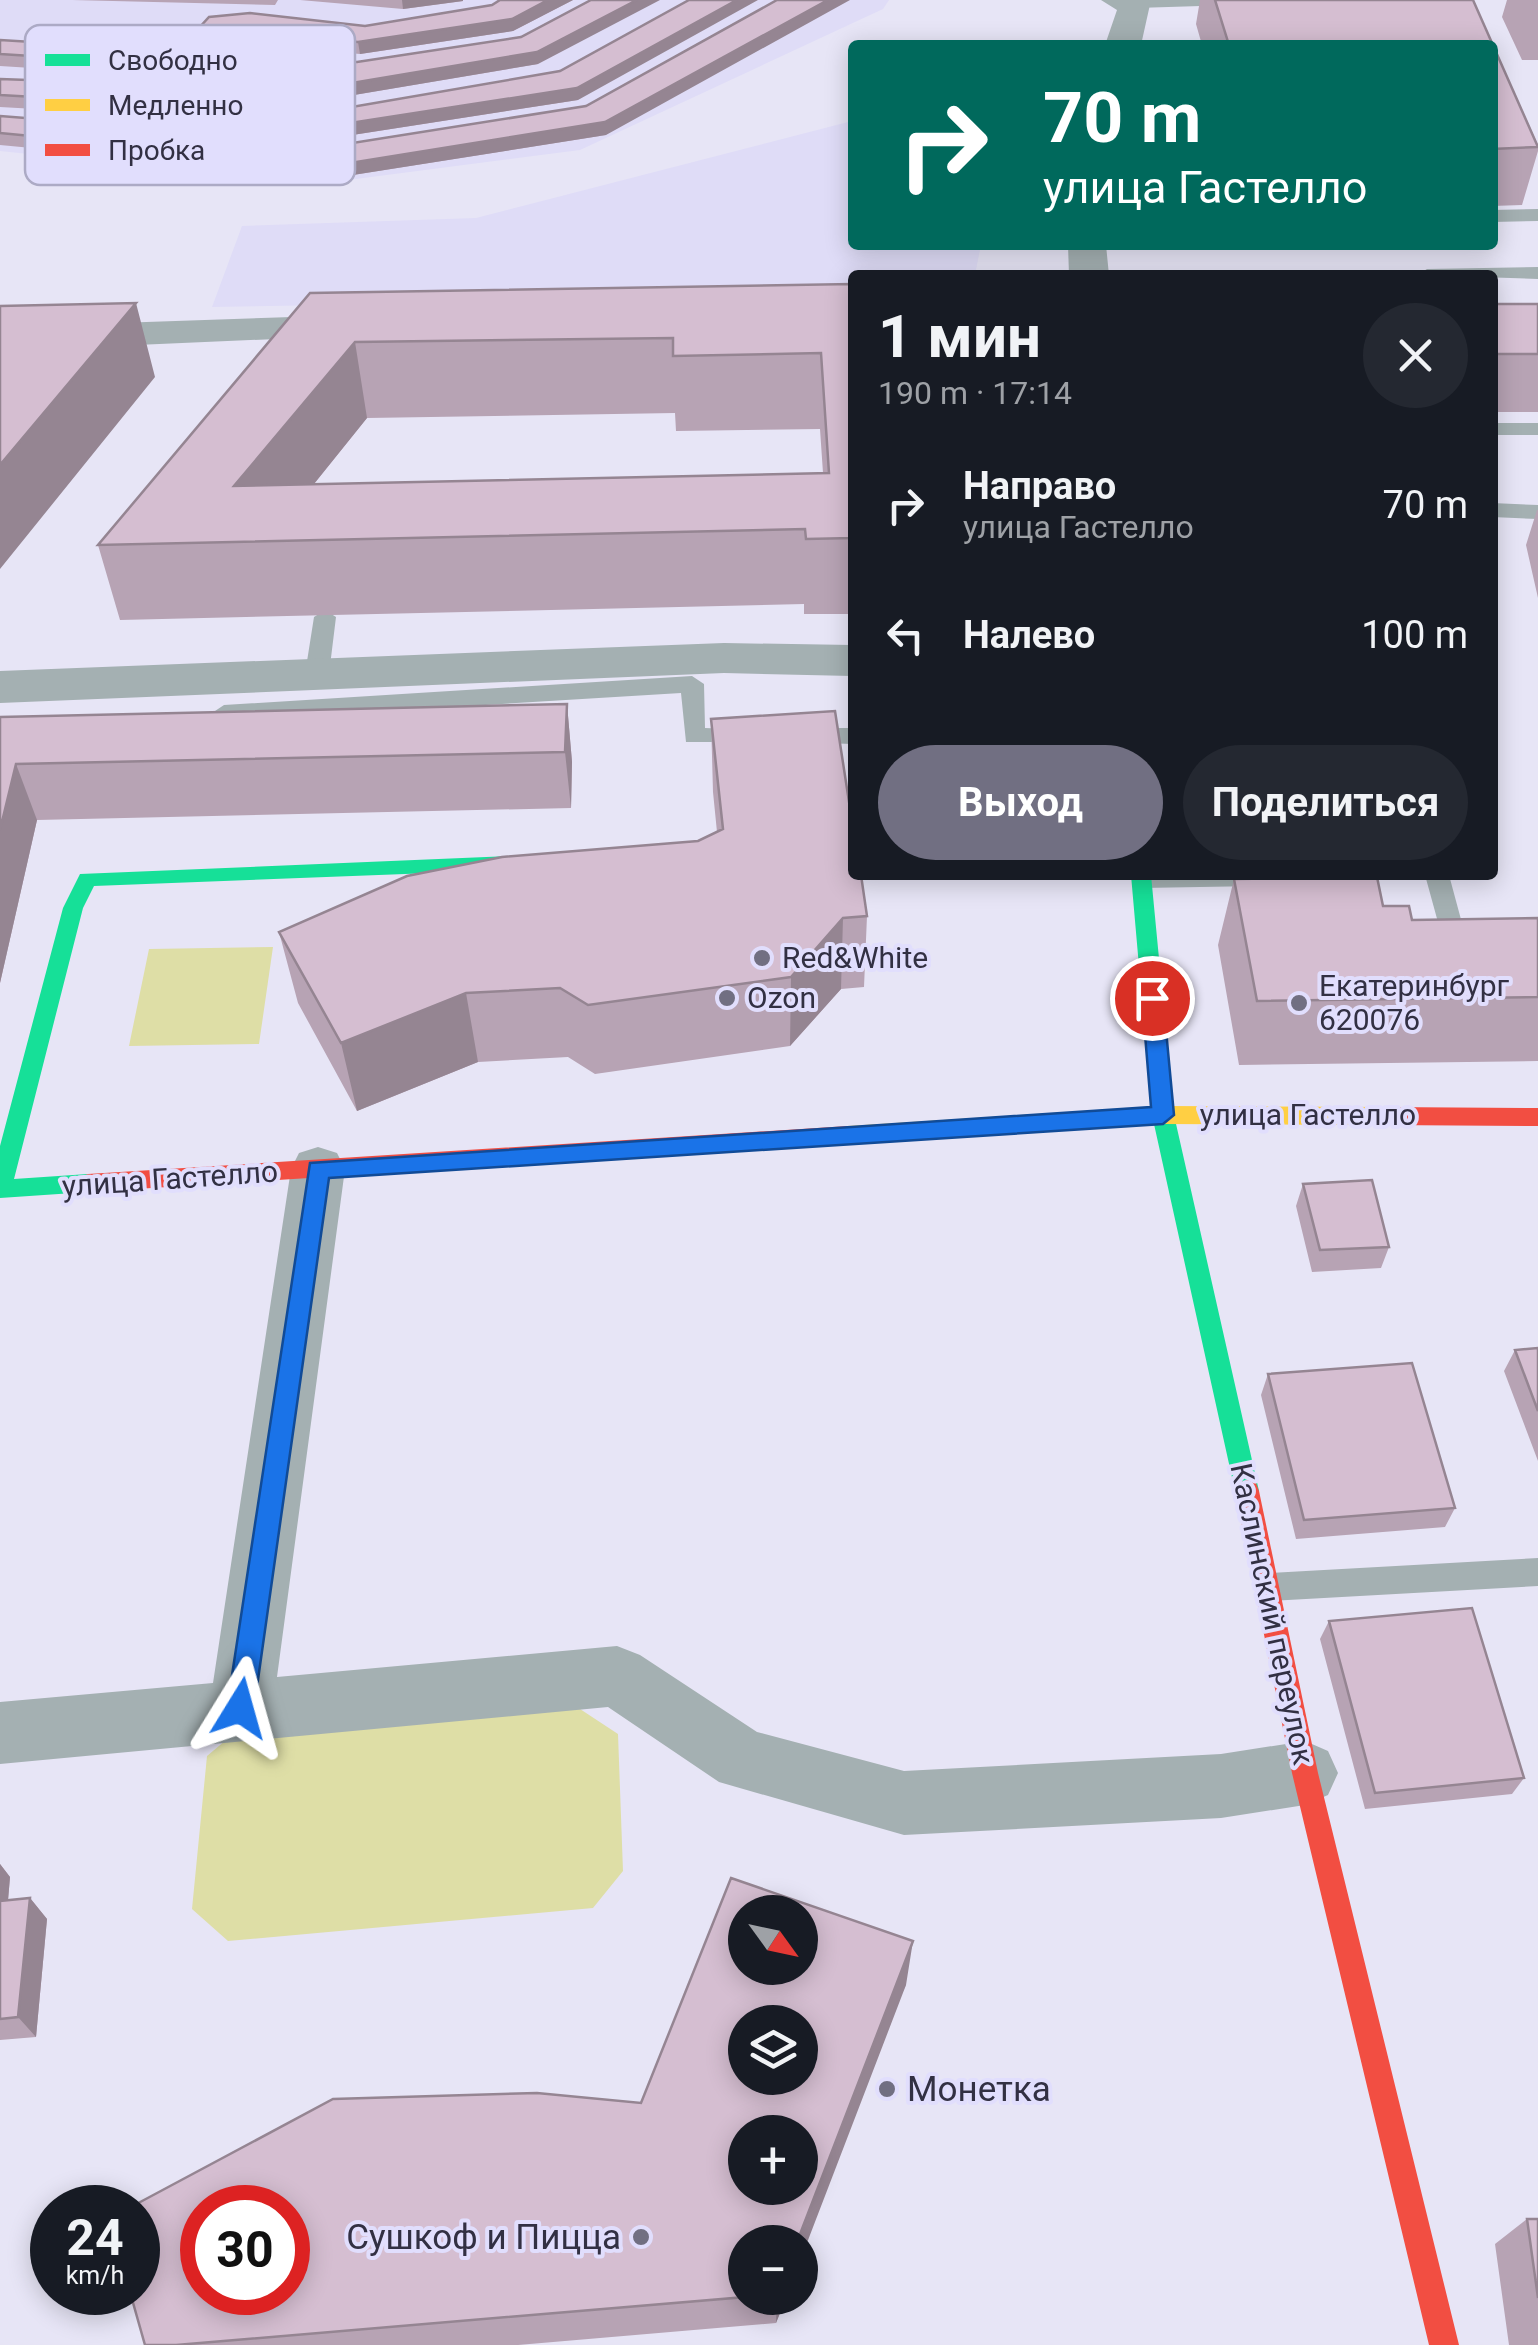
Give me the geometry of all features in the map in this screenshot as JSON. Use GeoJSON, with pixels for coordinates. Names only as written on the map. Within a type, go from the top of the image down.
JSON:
{"type":"FeatureCollection","features":[{"type":"Feature","properties":{"kind":"street"},"geometry":{"type":"LineString","coordinates":[[1123,40],[1127,1]]}},
{"type":"Feature","properties":{"kind":"street"},"geometry":{"type":"LineString","coordinates":[[1498,307],[1538,307]]}},
{"type":"Feature","properties":{"kind":"street"},"geometry":{"type":"LineString","coordinates":[[0,338],[397,326]]}},
{"type":"Feature","properties":{"kind":"street"},"geometry":{"type":"LineString","coordinates":[[0,687],[724,658],[848,661]]}},
{"type":"Feature","properties":{"kind":"street"},"geometry":{"type":"LineString","coordinates":[[0,1190],[73,908],[87,879],[565,861]]}},
{"type":"Feature","properties":{"kind":"street","name":"Каслинский переулок"},"geometry":{"type":"LineString","coordinates":[[1141,880],[1163,1115],[1269,1587],[1305,1773],[1444,2345]]}},
{"type":"Feature","properties":{"kind":"street","name":"улица Гастелло"},"geometry":{"type":"LineString","coordinates":[[0,1190],[1163,1115],[1538,1117]]}},
{"type":"Feature","properties":{"kind":"street"},"geometry":{"type":"LineString","coordinates":[[240,1708],[318,1169]]}},
{"type":"Feature","properties":{"kind":"street"},"geometry":{"type":"LineString","coordinates":[[0,1732],[616,1676],[742,1760],[904,1803],[1059,1816],[1305,1773]]}},
{"type":"Feature","properties":{"kind":"lane"},"geometry":{"type":"LineString","coordinates":[[1127,1],[1233,0]]}},
{"type":"Feature","properties":{"kind":"lane"},"geometry":{"type":"LineString","coordinates":[[1498,216],[1538,215]]}},
{"type":"Feature","properties":{"kind":"lane"},"geometry":{"type":"LineString","coordinates":[[1498,274],[1538,273]]}},
{"type":"Feature","properties":{"kind":"lane"},"geometry":{"type":"LineString","coordinates":[[1498,428],[1538,429]]}},
{"type":"Feature","properties":{"kind":"lane"},"geometry":{"type":"LineString","coordinates":[[1498,510],[1538,512]]}},
{"type":"Feature","properties":{"kind":"lane"},"geometry":{"type":"LineString","coordinates":[[317,674],[325,617]]}},
{"type":"Feature","properties":{"kind":"lane"},"geometry":{"type":"LineString","coordinates":[[198,714],[692,684],[694,736],[848,736]]}},
{"type":"Feature","properties":{"kind":"lane"},"geometry":{"type":"LineString","coordinates":[[1438,880],[1456,948],[1538,947]]}},
{"type":"Feature","properties":{"kind":"lane"},"geometry":{"type":"LineString","coordinates":[[1269,1587],[1538,1572]]}},
{"type":"Feature","properties":{"kind":"shaded area"},"geometry":{"type":"Polygon","coordinates":[[[0,0],[889,0],[883,9],[580,150],[355,179],[355,25],[25,25],[25,154],[0,151],[0,0]]]}},
{"type":"Feature","properties":{"kind":"shaded area"},"geometry":{"type":"Polygon","coordinates":[[[848,122],[848,250],[980,250],[976,270],[848,270],[848,296],[212,307],[242,226],[476,218],[848,122]]]}},
{"type":"Feature","properties":{"kind":"green space"},"geometry":{"type":"Polygon","coordinates":[[[273,947],[259,1044],[129,1046],[149,949],[273,947]]]}},
{"type":"Feature","properties":{"kind":"green space"},"geometry":{"type":"Polygon","coordinates":[[[580,1709],[618,1734],[623,1871],[593,1908],[228,1941],[192,1909],[207,1756],[232,1735],[580,1709]]]}},
{"type":"Feature","properties":{"kind":"building"},"geometry":{"type":"Polygon","coordinates":[[[500,0],[548,0],[512,19],[358,42],[355,25],[202,25],[209,17],[250,13],[365,26],[492,5],[500,0]]]}},
{"type":"Feature","properties":{"kind":"building"},"geometry":{"type":"Polygon","coordinates":[[[591,0],[637,0],[537,52],[355,82],[355,62],[521,37],[591,0]]]}},
{"type":"Feature","properties":{"kind":"building"},"geometry":{"type":"Polygon","coordinates":[[[689,0],[737,0],[577,88],[355,122],[355,106],[560,71],[689,0]]]}},
{"type":"Feature","properties":{"kind":"building"},"geometry":{"type":"Polygon","coordinates":[[[777,0],[828,0],[605,122],[355,162],[355,143],[586,106],[777,0]]]}},
{"type":"Feature","properties":{"kind":"building"},"geometry":{"type":"Polygon","coordinates":[[[1215,0],[1473,0],[1491,40],[1227,40],[1215,0]]]}},
{"type":"Feature","properties":{"kind":"building"},"geometry":{"type":"Polygon","coordinates":[[[0,40],[25,42],[25,56],[0,54],[0,40]]]}},
{"type":"Feature","properties":{"kind":"building"},"geometry":{"type":"Polygon","coordinates":[[[1498,57],[1538,147],[1498,149],[1498,57]]]}},
{"type":"Feature","properties":{"kind":"building"},"geometry":{"type":"Polygon","coordinates":[[[0,79],[25,80],[25,96],[0,95],[0,79]]]}},
{"type":"Feature","properties":{"kind":"building"},"geometry":{"type":"Polygon","coordinates":[[[0,116],[25,118],[25,135],[0,133],[0,116]]]}},
{"type":"Feature","properties":{"kind":"building"},"geometry":{"type":"Polygon","coordinates":[[[848,284],[848,538],[806,539],[805,529],[98,545],[310,293],[848,284]],[[673,338],[355,342],[234,486],[829,473],[821,353],[673,356],[673,338]]]}},
{"type":"Feature","properties":{"kind":"building"},"geometry":{"type":"Polygon","coordinates":[[[136,303],[0,465],[0,306],[136,303]]]}},
{"type":"Feature","properties":{"kind":"building"},"geometry":{"type":"Polygon","coordinates":[[[1498,304],[1538,304],[1538,354],[1498,354],[1498,304]]]}},
{"type":"Feature","properties":{"kind":"building"},"geometry":{"type":"Polygon","coordinates":[[[567,704],[565,752],[16,764],[0,830],[0,717],[567,704]]]}},
{"type":"Feature","properties":{"kind":"building"},"geometry":{"type":"Polygon","coordinates":[[[835,711],[848,795],[848,880],[862,880],[867,916],[843,918],[791,977],[588,1005],[560,988],[466,993],[341,1043],[279,932],[407,876],[502,857],[698,841],[723,829],[711,719],[835,711]]]}},
{"type":"Feature","properties":{"kind":"building"},"geometry":{"type":"Polygon","coordinates":[[[1234,880],[1378,880],[1383,906],[1409,906],[1412,920],[1538,918],[1538,997],[1257,1001],[1234,880]]]}},
{"type":"Feature","properties":{"kind":"building"},"geometry":{"type":"Polygon","coordinates":[[[1372,1180],[1389,1247],[1320,1250],[1303,1184],[1372,1180]]]}},
{"type":"Feature","properties":{"kind":"building"},"geometry":{"type":"Polygon","coordinates":[[[1538,1348],[1538,1411],[1515,1350],[1538,1348]]]}},
{"type":"Feature","properties":{"kind":"building"},"geometry":{"type":"Polygon","coordinates":[[[1412,1363],[1455,1508],[1304,1520],[1268,1374],[1412,1363]]]}},
{"type":"Feature","properties":{"kind":"building"},"geometry":{"type":"Polygon","coordinates":[[[1472,1608],[1524,1778],[1375,1793],[1329,1621],[1472,1608]]]}},
{"type":"Feature","properties":{"kind":"building"},"geometry":{"type":"Polygon","coordinates":[[[731,1878],[780,1895],[728,1895],[728,1985],[818,1985],[818,1908],[913,1941],[818,2188],[818,2115],[728,2115],[728,2205],[811,2205],[804,2225],[728,2225],[728,2298],[145,2345],[137,2315],[160,2315],[160,2191],[333,2099],[537,2093],[641,2103],[731,1878]]]}},
{"type":"Feature","properties":{"kind":"building"},"geometry":{"type":"Polygon","coordinates":[[[30,1898],[18,2017],[0,2019],[0,1901],[30,1898]]]}},
{"type":"Feature","properties":{"kind":"building"},"geometry":{"type":"Polygon","coordinates":[[[1527,2219],[1538,2219],[1538,2298],[1527,2219]]]}},
{"type":"Feature","properties":{"kind":"traffic: fast"},"geometry":{"type":"LineString","coordinates":[[88,1183],[0,1189],[73,908],[87,879],[535,862]]}},
{"type":"Feature","properties":{"kind":"traffic: fast"},"geometry":{"type":"LineString","coordinates":[[1141,880],[1163,1115],[1247,1491]]}},
{"type":"Feature","properties":{"kind":"traffic: slow"},"geometry":{"type":"LineString","coordinates":[[848,1135],[1163,1115],[1384,1116]]}},
{"type":"Feature","properties":{"kind":"traffic: jam"},"geometry":{"type":"LineString","coordinates":[[1384,1116],[1538,1117]]}},
{"type":"Feature","properties":{"kind":"traffic: jam"},"geometry":{"type":"LineString","coordinates":[[88,1183],[848,1135]]}},
{"type":"Feature","properties":{"kind":"traffic: jam"},"geometry":{"type":"LineString","coordinates":[[1247,1491],[1305,1773],[1444,2345]]}},
{"type":"Feature","properties":{"kind":"place","name":"Red&White"},"geometry":{"type":"Point","coordinates":[762,958]}},
{"type":"Feature","properties":{"kind":"place","name":"Ozon"},"geometry":{"type":"Point","coordinates":[727,998]}},
{"type":"Feature","properties":{"kind":"place","name":"Екатеринбург 620076"},"geometry":{"type":"Point","coordinates":[1299,1003]}},
{"type":"Feature","properties":{"kind":"place","name":"Монетка"},"geometry":{"type":"Point","coordinates":[887,2089]}},
{"type":"Feature","properties":{"kind":"place","name":"Сушкоф и Пицца"},"geometry":{"type":"Point","coordinates":[641,2237]}},
{"type":"Feature","properties":{"kind":"route"},"geometry":{"type":"LineString","coordinates":[[240,1708],[318,1169],[1163,1115],[1152,998]]}}]}
